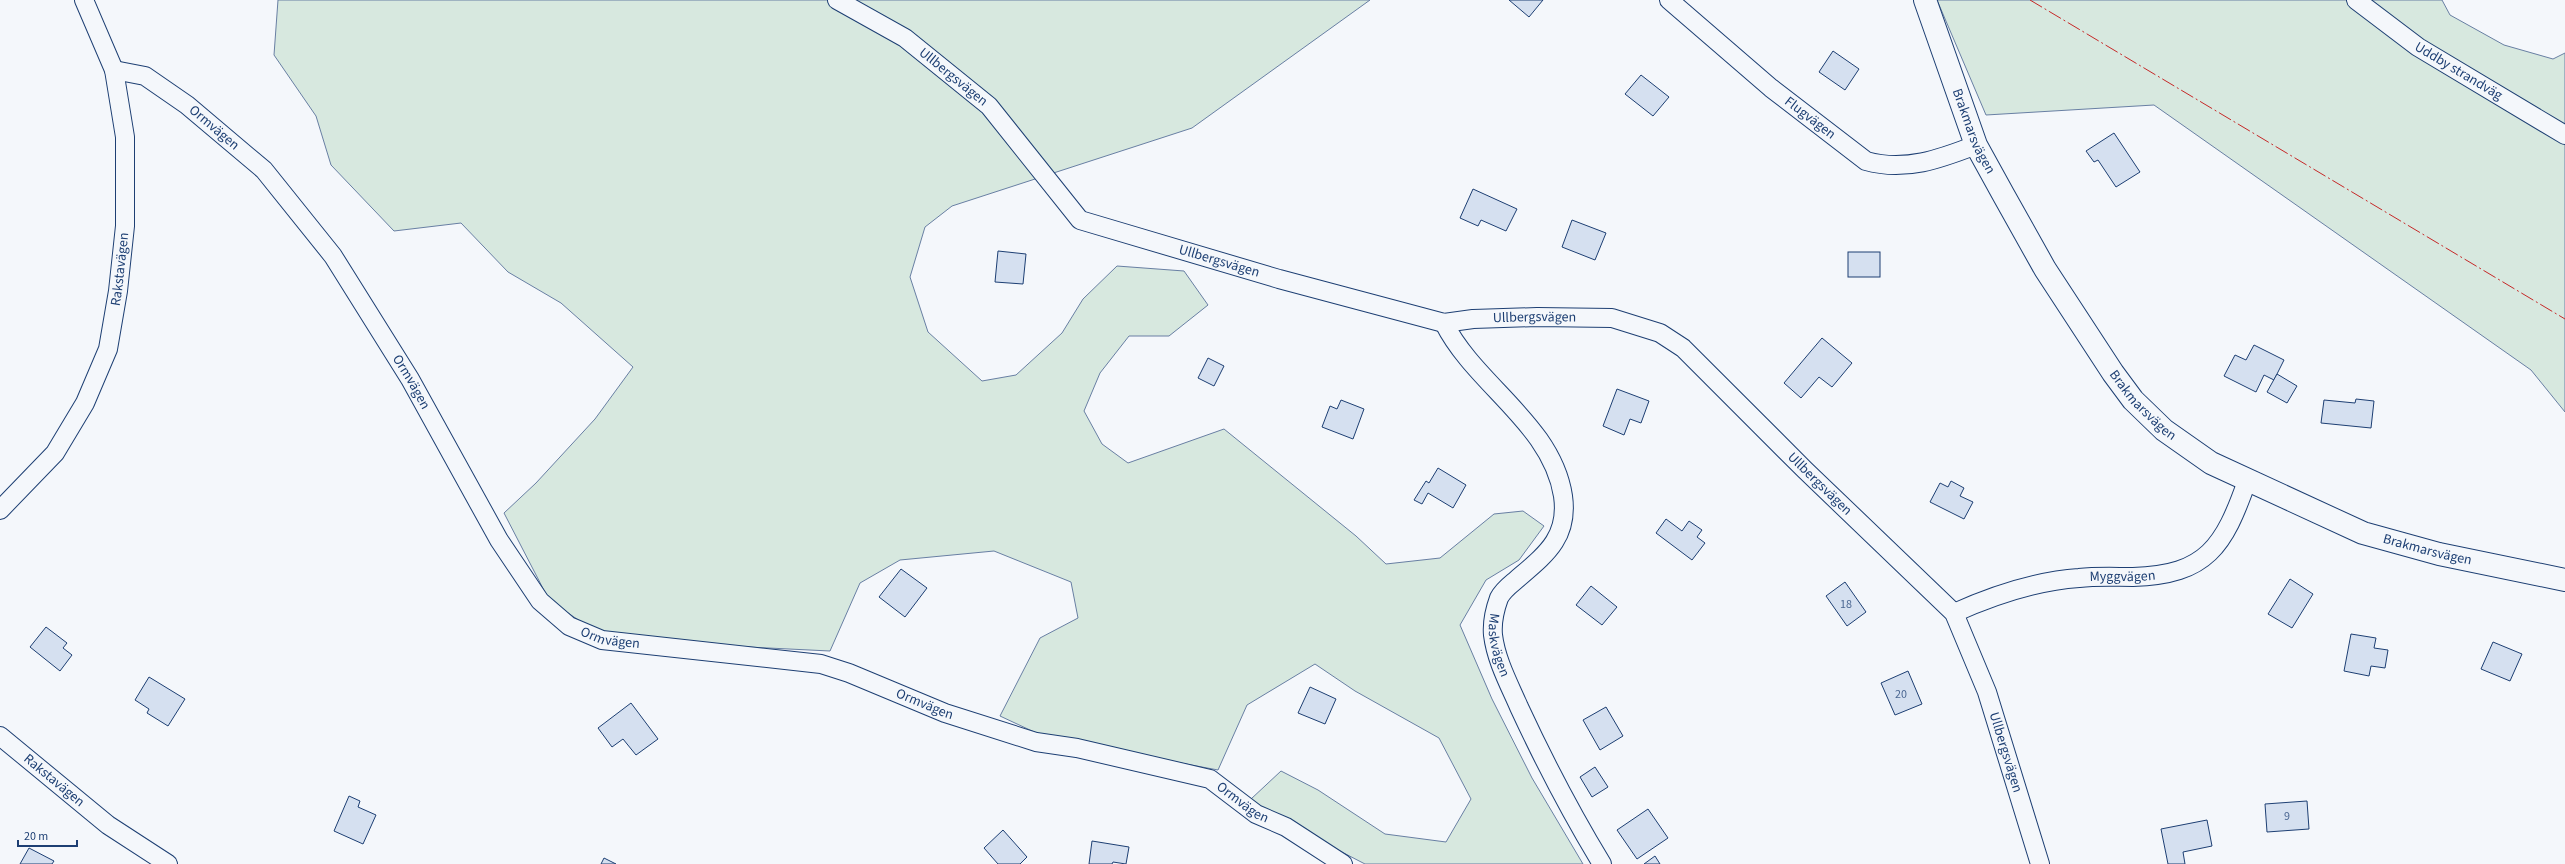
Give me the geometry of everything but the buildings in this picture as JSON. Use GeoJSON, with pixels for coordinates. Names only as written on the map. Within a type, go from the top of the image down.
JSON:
{"type":"FeatureCollection","features":[{"type":"Feature","properties":{"kind":"street","name":"Rakstavägen"},"geometry":{"type":"LineString","coordinates":[[0,510],[55,453],[86,403],[108,349],[118,291],[125,226],[125,137],[114,70],[84,0]]}},
{"type":"Feature","properties":{"kind":"street","name":"Ullbergsvägen"},"geometry":{"type":"LineString","coordinates":[[837,0],[905,38],[988,106],[1080,220],[1279,279],[1444,323],[1473,319],[1537,317],[1612,318],[1660,333],[1683,348],[1954,613],[1986,692],[2040,864]]}},
{"type":"Feature","properties":{"kind":"street","name":"Flugvägen"},"geometry":{"type":"LineString","coordinates":[[1669,0],[1771,88],[1866,161],[1882,166],[1933,162],[1976,145]]}},
{"type":"Feature","properties":{"kind":"street","name":"Brakmarsvägen"},"geometry":{"type":"LineString","coordinates":[[1925,0],[1976,145],[2045,269],[2113,373],[2133,400],[2164,430],[2211,463],[2246,481],[2363,533],[2439,554],[2565,580]]}},
{"type":"Feature","properties":{"kind":"street","name":"Uddby strandväg"},"geometry":{"type":"LineString","coordinates":[[2356,0],[2418,47],[2565,136]]}},
{"type":"Feature","properties":{"kind":"street","name":"Ormvägen"},"geometry":{"type":"LineString","coordinates":[[114,70],[145,76],[187,105],[264,170],[333,256],[410,378],[499,540],[540,601],[569,626],[602,640],[821,664],[849,673],[945,713],[1036,742],[1078,748],[1210,779],[1256,814],[1286,827],[1343,864]]}},
{"type":"Feature","properties":{"kind":"street","name":"Maskvägen"},"geometry":{"type":"LineString","coordinates":[[1444,323],[1455,344],[1540,441],[1563,495],[1564,516],[1558,538],[1540,560],[1503,591],[1493,622],[1493,636],[1500,663],[1544,761],[1602,864]]}},
{"type":"Feature","properties":{"kind":"street","name":"Myggvägen"},"geometry":{"type":"LineString","coordinates":[[1954,613],[1992,596],[2018,588],[2078,578],[2135,577],[2180,570],[2212,552],[2222,540],[2236,511],[2246,481]]}},
{"type":"Feature","properties":{"kind":"street","name":"Rakstavägen"},"geometry":{"type":"LineString","coordinates":[[0,736],[108,825],[168,864]]}},
{"type":"Feature","properties":{"kind":"shaded area"},"geometry":{"type":"Polygon","coordinates":[[[278,0],[1370,0],[1192,128],[952,206],[925,227],[910,277],[928,332],[982,381],[1016,375],[1062,333],[1083,299],[1117,266],[1184,271],[1208,305],[1169,336],[1129,336],[1100,373],[1084,411],[1102,444],[1128,463],[1224,429],[1356,536],[1386,564],[1440,558],[1494,514],[1523,511],[1544,526],[1519,560],[1486,580],[1460,625],[1492,699],[1532,778],[1583,864],[1365,864],[1278,819],[1251,799],[1281,771],[1318,790],[1385,834],[1446,842],[1471,799],[1439,738],[1355,691],[1315,664],[1247,705],[1218,770],[1047,738],[1000,716],[1040,638],[1078,618],[1071,582],[994,551],[900,560],[860,583],[830,651],[727,646],[593,630],[549,600],[504,513],[536,483],[595,419],[633,367],[561,303],[508,272],[461,223],[394,231],[331,165],[316,116],[274,55],[278,0]]]}},
{"type":"Feature","properties":{"kind":"shaded area"},"geometry":{"type":"Polygon","coordinates":[[[1937,0],[2442,0],[2450,15],[2504,45],[2553,59],[2565,53],[2565,412],[2531,370],[2154,105],[1986,115],[1937,0]]]}},
{"type":"Feature","properties":{"kind":"power"},"geometry":{"type":"LineString","coordinates":[[2030,0],[2565,319]]}}]}
